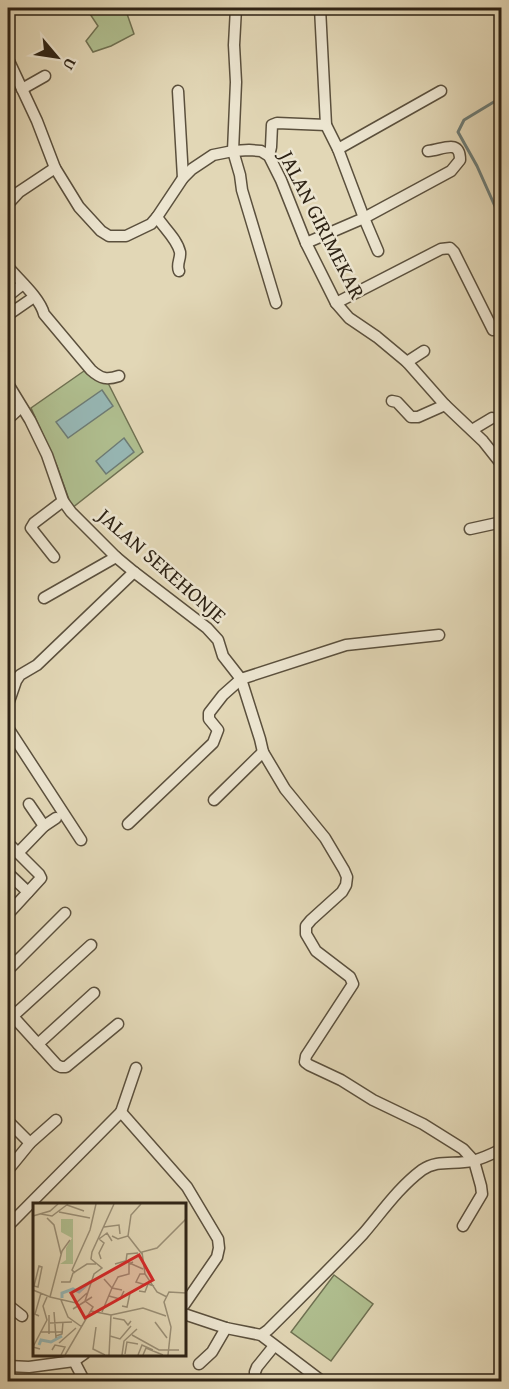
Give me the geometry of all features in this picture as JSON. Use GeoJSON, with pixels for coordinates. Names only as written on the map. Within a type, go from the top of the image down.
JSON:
{"type":"FeatureCollection","features":[{"type":"Feature","properties":{"kind":"street"},"geometry":{"type":"LineString","coordinates":[[236,8],[233,151],[242,190],[276,303]]}},
{"type":"Feature","properties":{"kind":"street"},"geometry":{"type":"LineString","coordinates":[[320,8],[326,125],[338,148],[378,251]]}},
{"type":"Feature","properties":{"kind":"street","name":"JALAN GIRIMEKAR"},"geometry":{"type":"LineString","coordinates":[[8,59],[37,120],[55,168],[79,207],[101,231],[112,237],[126,236],[145,228],[157,218],[183,178],[213,155],[233,151],[261,151],[269,156],[306,243],[336,303],[349,318],[407,362],[445,405],[483,441],[501,465]]}},
{"type":"Feature","properties":{"kind":"street"},"geometry":{"type":"LineString","coordinates":[[22,89],[45,76]]}},
{"type":"Feature","properties":{"kind":"street"},"geometry":{"type":"LineString","coordinates":[[178,91],[183,178]]}},
{"type":"Feature","properties":{"kind":"street"},"geometry":{"type":"LineString","coordinates":[[338,148],[441,91]]}},
{"type":"Feature","properties":{"kind":"street"},"geometry":{"type":"LineString","coordinates":[[269,156],[272,125],[277,123],[326,125]]}},
{"type":"Feature","properties":{"kind":"street"},"geometry":{"type":"LineString","coordinates":[[306,243],[364,218],[450,171],[460,160],[460,153],[452,146],[428,151]]}},
{"type":"Feature","properties":{"kind":"street"},"geometry":{"type":"LineString","coordinates":[[8,204],[19,192],[55,168]]}},
{"type":"Feature","properties":{"kind":"street"},"geometry":{"type":"LineString","coordinates":[[157,218],[179,248],[180,256],[177,265],[179,271]]}},
{"type":"Feature","properties":{"kind":"street"},"geometry":{"type":"LineString","coordinates":[[336,303],[441,249],[450,248],[493,330]]}},
{"type":"Feature","properties":{"kind":"street"},"geometry":{"type":"LineString","coordinates":[[8,267],[91,370],[105,379],[119,376]]}},
{"type":"Feature","properties":{"kind":"street"},"geometry":{"type":"LineString","coordinates":[[8,296],[23,284]]}},
{"type":"Feature","properties":{"kind":"street"},"geometry":{"type":"LineString","coordinates":[[8,315],[34,297]]}},
{"type":"Feature","properties":{"kind":"street"},"geometry":{"type":"LineString","coordinates":[[407,362],[424,351]]}},
{"type":"Feature","properties":{"kind":"street","name":"JALAN SEKEHONJE"},"geometry":{"type":"LineString","coordinates":[[8,384],[47,454],[63,501],[71,512],[116,557],[207,628],[218,640],[223,656],[241,681],[263,752],[285,789],[325,838],[344,870],[347,877],[342,892],[311,920],[306,926],[306,934],[316,951],[351,977],[353,984],[306,1056],[305,1062],[341,1080],[373,1100],[423,1124],[463,1149],[474,1161]]}},
{"type":"Feature","properties":{"kind":"street"},"geometry":{"type":"LineString","coordinates":[[392,401],[397,402],[414,418],[445,405]]}},
{"type":"Feature","properties":{"kind":"street"},"geometry":{"type":"LineString","coordinates":[[8,419],[21,407]]}},
{"type":"Feature","properties":{"kind":"street"},"geometry":{"type":"LineString","coordinates":[[471,430],[492,418]]}},
{"type":"Feature","properties":{"kind":"street"},"geometry":{"type":"LineString","coordinates":[[54,557],[31,528],[34,523],[63,501]]}},
{"type":"Feature","properties":{"kind":"street"},"geometry":{"type":"LineString","coordinates":[[470,529],[501,522]]}},
{"type":"Feature","properties":{"kind":"street"},"geometry":{"type":"LineString","coordinates":[[44,597],[116,557]]}},
{"type":"Feature","properties":{"kind":"street"},"geometry":{"type":"LineString","coordinates":[[8,704],[20,675],[37,665],[134,572]]}},
{"type":"Feature","properties":{"kind":"street"},"geometry":{"type":"LineString","coordinates":[[128,824],[213,742],[218,730],[209,719],[209,713],[222,695],[241,681],[346,645],[439,635]]}},
{"type":"Feature","properties":{"kind":"street"},"geometry":{"type":"LineString","coordinates":[[8,728],[81,840]]}},
{"type":"Feature","properties":{"kind":"street"},"geometry":{"type":"LineString","coordinates":[[214,800],[263,752]]}},
{"type":"Feature","properties":{"kind":"street"},"geometry":{"type":"LineString","coordinates":[[29,804],[44,826]]}},
{"type":"Feature","properties":{"kind":"street"},"geometry":{"type":"LineString","coordinates":[[18,853],[44,826],[56,818]]}},
{"type":"Feature","properties":{"kind":"street"},"geometry":{"type":"LineString","coordinates":[[8,843],[39,874],[40,878],[8,914]]}},
{"type":"Feature","properties":{"kind":"street"},"geometry":{"type":"LineString","coordinates":[[8,873],[28,891]]}},
{"type":"Feature","properties":{"kind":"street"},"geometry":{"type":"LineString","coordinates":[[8,970],[65,913]]}},
{"type":"Feature","properties":{"kind":"street"},"geometry":{"type":"LineString","coordinates":[[91,945],[10,1014],[61,1067],[66,1067],[118,1024]]}},
{"type":"Feature","properties":{"kind":"street"},"geometry":{"type":"LineString","coordinates":[[38,1044],[94,993]]}},
{"type":"Feature","properties":{"kind":"street"},"geometry":{"type":"LineString","coordinates":[[8,1226],[121,1112],[135,1068]]}},
{"type":"Feature","properties":{"kind":"street"},"geometry":{"type":"LineString","coordinates":[[121,1112],[187,1187],[218,1239],[217,1257],[186,1302]]}},
{"type":"Feature","properties":{"kind":"street"},"geometry":{"type":"LineString","coordinates":[[8,1170],[30,1143],[56,1120]]}},
{"type":"Feature","properties":{"kind":"street"},"geometry":{"type":"LineString","coordinates":[[8,1121],[30,1143]]}},
{"type":"Feature","properties":{"kind":"street"},"geometry":{"type":"LineString","coordinates":[[261,1335],[331,1267],[392,1198],[423,1169],[434,1164],[474,1161],[501,1149]]}},
{"type":"Feature","properties":{"kind":"street"},"geometry":{"type":"LineString","coordinates":[[463,1226],[482,1194],[474,1161]]}},
{"type":"Feature","properties":{"kind":"street"},"geometry":{"type":"LineString","coordinates":[[8,1305],[22,1316]]}},
{"type":"Feature","properties":{"kind":"street"},"geometry":{"type":"LineString","coordinates":[[186,1315],[226,1328],[261,1335],[323,1382]]}},
{"type":"Feature","properties":{"kind":"street"},"geometry":{"type":"LineString","coordinates":[[199,1364],[212,1352],[226,1328]]}},
{"type":"Feature","properties":{"kind":"street"},"geometry":{"type":"LineString","coordinates":[[255,1382],[257,1367],[274,1346]]}},
{"type":"Feature","properties":{"kind":"street"},"geometry":{"type":"LineString","coordinates":[[8,1366],[29,1367],[75,1361],[81,1356]]}},
{"type":"Feature","properties":{"kind":"street"},"geometry":{"type":"LineString","coordinates":[[75,1361],[85,1382]]}},
{"type":"Feature","properties":{"kind":"green space"},"geometry":{"type":"Polygon","coordinates":[[[86,8],[125,8],[134,34],[93,52],[86,41],[98,26],[86,8]]]}},
{"type":"Feature","properties":{"kind":"green space"},"geometry":{"type":"Polygon","coordinates":[[[84,371],[107,381],[143,452],[72,508],[57,466],[31,408],[84,371]]]}},
{"type":"Feature","properties":{"kind":"green space"},"geometry":{"type":"Polygon","coordinates":[[[334,1275],[373,1304],[331,1361],[291,1332],[334,1275]]]}},
{"type":"Feature","properties":{"kind":"water"},"geometry":{"type":"Polygon","coordinates":[[[102,390],[113,406],[68,438],[56,422],[102,390]]]}},
{"type":"Feature","properties":{"kind":"water"},"geometry":{"type":"Polygon","coordinates":[[[124,438],[134,452],[106,474],[96,461],[124,438]]]}},
{"type":"Feature","properties":{"kind":"waterway"},"geometry":{"type":"LineString","coordinates":[[502,97],[464,120],[458,132],[477,166],[502,222]]}}]}
